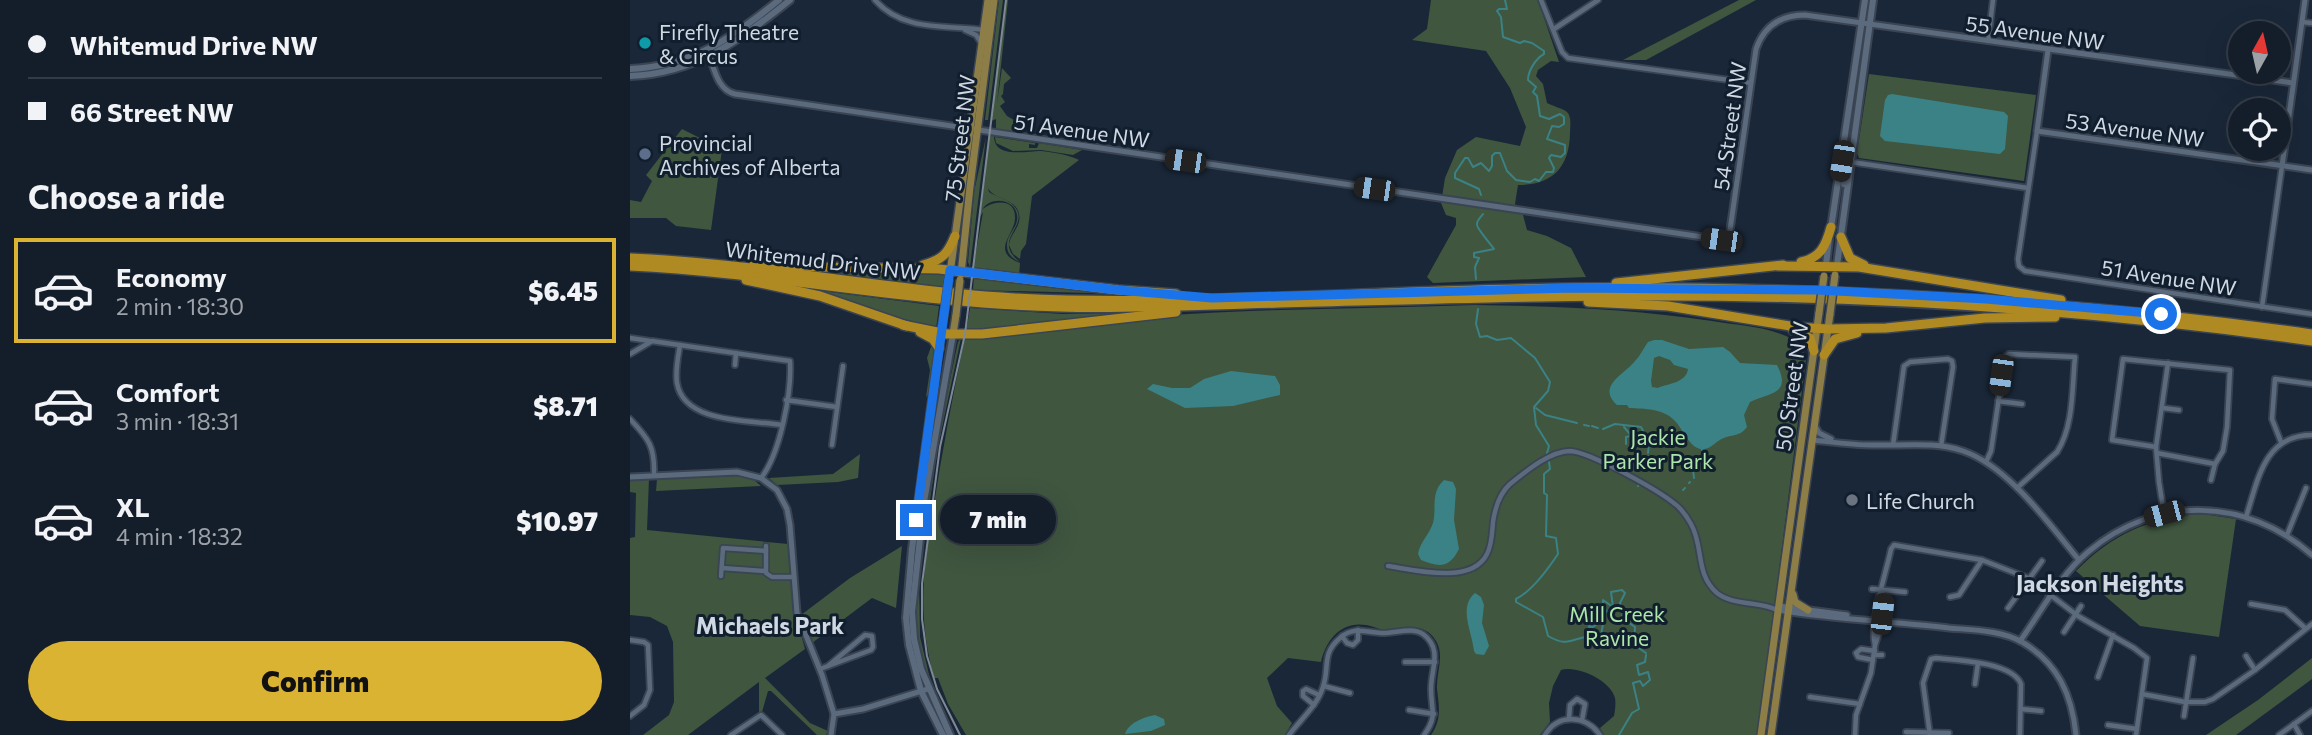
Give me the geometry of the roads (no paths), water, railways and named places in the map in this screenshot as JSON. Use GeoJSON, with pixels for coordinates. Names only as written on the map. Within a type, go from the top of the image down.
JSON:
{"type":"FeatureCollection","features":[{"type":"Feature","properties":{"kind":"highway"},"geometry":{"type":"LineString","coordinates":[[1573,288],[1806,261],[1818,255],[1831,226]]}},
{"type":"Feature","properties":{"kind":"highway"},"geometry":{"type":"LineString","coordinates":[[909,267],[942,259],[949,252],[955,236]]}},
{"type":"Feature","properties":{"kind":"highway"},"geometry":{"type":"LineString","coordinates":[[1841,236],[1850,258],[1876,270]]}},
{"type":"Feature","properties":{"kind":"highway","name":"Whitemud Drive NW"},"geometry":{"type":"LineString","coordinates":[[630,258],[985,304],[1113,308],[1573,288],[1818,290],[1986,299],[2312,341]]}},
{"type":"Feature","properties":{"kind":"highway"},"geometry":{"type":"LineString","coordinates":[[715,268],[756,263],[821,267],[909,267],[961,276],[1118,290],[1212,302]]}},
{"type":"Feature","properties":{"kind":"highway"},"geometry":{"type":"LineString","coordinates":[[1778,266],[1826,265],[1836,270],[1876,270],[2057,299],[2073,310]]}},
{"type":"Feature","properties":{"kind":"highway","name":"Whitemud Drive NW"},"geometry":{"type":"LineString","coordinates":[[630,266],[715,268]]}},
{"type":"Feature","properties":{"kind":"highway"},"geometry":{"type":"LineString","coordinates":[[715,268],[820,296],[903,325],[931,337],[939,348]]}},
{"type":"Feature","properties":{"kind":"highway"},"geometry":{"type":"LineString","coordinates":[[1496,297],[1643,304],[1828,329],[1886,328],[1985,318],[2058,317],[2073,310]]}},
{"type":"Feature","properties":{"kind":"highway","name":"Whitemud Drive NW"},"geometry":{"type":"LineString","coordinates":[[1212,302],[1496,297],[1817,298],[2154,314],[2312,334]]}},
{"type":"Feature","properties":{"kind":"highway"},"geometry":{"type":"LineString","coordinates":[[903,325],[953,334],[1009,332],[1107,318],[1178,312],[1212,302]]}},
{"type":"Feature","properties":{"kind":"highway"},"geometry":{"type":"LineString","coordinates":[[1772,323],[1807,336],[1812,341],[1814,351]]}},
{"type":"Feature","properties":{"kind":"highway"},"geometry":{"type":"LineString","coordinates":[[1824,355],[1835,339],[1886,328]]}},
{"type":"Feature","properties":{"kind":"main road"},"geometry":{"type":"LineString","coordinates":[[630,69],[664,65],[709,54],[779,0]]}},
{"type":"Feature","properties":{"kind":"main road"},"geometry":{"type":"LineString","coordinates":[[630,76],[656,74],[737,41],[790,0]]}},
{"type":"Feature","properties":{"kind":"main road","name":"75 Street NW"},"geometry":{"type":"LineString","coordinates":[[953,334],[961,276],[982,44],[987,33],[988,0]]}},
{"type":"Feature","properties":{"kind":"main road","name":"75 Street NW"},"geometry":{"type":"LineString","coordinates":[[941,332],[994,0]]}},
{"type":"Feature","properties":{"kind":"main road","name":"50 Street NW"},"geometry":{"type":"LineString","coordinates":[[1771,735],[1851,162],[1866,24],[1866,0]]}},
{"type":"Feature","properties":{"kind":"main road","name":"50 Street NW"},"geometry":{"type":"LineString","coordinates":[[1761,735],[1776,608],[1831,226],[1852,98],[1872,0]]}},
{"type":"Feature","properties":{"kind":"main road"},"geometry":{"type":"LineString","coordinates":[[1851,162],[1847,155],[1852,98]]}},
{"type":"Feature","properties":{"kind":"main road"},"geometry":{"type":"LineString","coordinates":[[1842,161],[1845,168],[1843,217]]}},
{"type":"Feature","properties":{"kind":"main road"},"geometry":{"type":"LineString","coordinates":[[941,332],[907,590],[907,636],[943,735]]}},
{"type":"Feature","properties":{"kind":"main road"},"geometry":{"type":"LineString","coordinates":[[950,735],[925,690],[916,652],[912,612],[927,481],[953,334]]}},
{"type":"Feature","properties":{"kind":"main road"},"geometry":{"type":"LineString","coordinates":[[1804,421],[1806,436],[1812,440]]}},
{"type":"Feature","properties":{"kind":"main road"},"geometry":{"type":"LineString","coordinates":[[1792,588],[1795,602],[1808,610]]}},
{"type":"Feature","properties":{"kind":"street"},"geometry":{"type":"LineString","coordinates":[[875,0],[888,12],[907,21],[987,33]]}},
{"type":"Feature","properties":{"kind":"street"},"geometry":{"type":"LineString","coordinates":[[1541,0],[1565,57],[1751,83]]}},
{"type":"Feature","properties":{"kind":"street"},"geometry":{"type":"LineString","coordinates":[[1554,29],[1598,0]]}},
{"type":"Feature","properties":{"kind":"street"},"geometry":{"type":"LineString","coordinates":[[1988,41],[1993,0]]}},
{"type":"Feature","properties":{"kind":"street"},"geometry":{"type":"LineString","coordinates":[[2262,307],[2305,0]]}},
{"type":"Feature","properties":{"kind":"street","name":"55 Avenue NW"},"geometry":{"type":"LineString","coordinates":[[1773,23],[1787,17],[1805,15],[2293,83]]}},
{"type":"Feature","properties":{"kind":"street"},"geometry":{"type":"LineString","coordinates":[[2302,22],[2312,23]]}},
{"type":"Feature","properties":{"kind":"street","name":"54 Street NW"},"geometry":{"type":"LineString","coordinates":[[1727,238],[1759,41],[1773,23]]}},
{"type":"Feature","properties":{"kind":"street"},"geometry":{"type":"LineString","coordinates":[[964,30],[976,35],[982,44]]}},
{"type":"Feature","properties":{"kind":"street"},"geometry":{"type":"LineString","coordinates":[[1851,162],[2028,188],[2048,50]]}},
{"type":"Feature","properties":{"kind":"street","name":"51 Avenue NW"},"geometry":{"type":"LineString","coordinates":[[709,54],[722,86],[732,94],[1707,238],[1727,238]]}},
{"type":"Feature","properties":{"kind":"street","name":"53 Avenue NW"},"geometry":{"type":"LineString","coordinates":[[2037,131],[2312,170]]}},
{"type":"Feature","properties":{"kind":"street","name":"51 Avenue NW"},"geometry":{"type":"LineString","coordinates":[[2028,188],[2018,259],[2022,269],[2034,273],[2312,314]]}},
{"type":"Feature","properties":{"kind":"street"},"geometry":{"type":"LineString","coordinates":[[630,338],[790,361],[777,451],[761,478]]}},
{"type":"Feature","properties":{"kind":"street"},"geometry":{"type":"LineString","coordinates":[[631,352],[652,341]]}},
{"type":"Feature","properties":{"kind":"street"},"geometry":{"type":"LineString","coordinates":[[680,345],[676,381],[687,405],[710,415],[782,425]]}},
{"type":"Feature","properties":{"kind":"street"},"geometry":{"type":"LineString","coordinates":[[735,365],[736,353]]}},
{"type":"Feature","properties":{"kind":"street"},"geometry":{"type":"LineString","coordinates":[[1986,462],[1991,451],[2003,359],[2009,354],[2075,357],[2067,432],[2057,452],[2017,488]]}},
{"type":"Feature","properties":{"kind":"street"},"geometry":{"type":"LineString","coordinates":[[1893,445],[1904,366],[1909,362],[1948,359],[1952,361],[1953,367],[1941,446]]}},
{"type":"Feature","properties":{"kind":"street"},"geometry":{"type":"LineString","coordinates":[[2211,480],[2215,464],[2223,452],[2230,370],[2123,359],[2112,440],[2215,464]]}},
{"type":"Feature","properties":{"kind":"street"},"geometry":{"type":"LineString","coordinates":[[2164,514],[2158,482],[2157,450],[2168,363]]}},
{"type":"Feature","properties":{"kind":"street"},"geometry":{"type":"LineString","coordinates":[[832,445],[843,366]]}},
{"type":"Feature","properties":{"kind":"street"},"geometry":{"type":"LineString","coordinates":[[2281,442],[2272,419],[2275,379],[2312,384]]}},
{"type":"Feature","properties":{"kind":"street"},"geometry":{"type":"LineString","coordinates":[[786,400],[837,407]]}},
{"type":"Feature","properties":{"kind":"street"},"geometry":{"type":"LineString","coordinates":[[1998,401],[2022,404]]}},
{"type":"Feature","properties":{"kind":"street"},"geometry":{"type":"LineString","coordinates":[[2163,408],[2179,411]]}},
{"type":"Feature","properties":{"kind":"street"},"geometry":{"type":"LineString","coordinates":[[630,419],[651,446],[654,475]]}},
{"type":"Feature","properties":{"kind":"street"},"geometry":{"type":"LineString","coordinates":[[1815,424],[1819,433],[1834,441]]}},
{"type":"Feature","properties":{"kind":"street"},"geometry":{"type":"LineString","coordinates":[[2246,517],[2264,464],[2281,442],[2312,435]]}},
{"type":"Feature","properties":{"kind":"street"},"geometry":{"type":"LineString","coordinates":[[1812,440],[1869,445],[1941,446],[1964,451],[2005,475],[2079,561]]}},
{"type":"Feature","properties":{"kind":"street"},"geometry":{"type":"LineString","coordinates":[[1388,566],[1448,574],[1476,566],[1487,556],[1494,513],[1501,495],[1516,480],[1541,463],[1571,451],[1586,455],[1669,499],[1683,511],[1693,527],[1705,578],[1716,592],[1728,599],[1789,610],[1993,633],[2020,641],[2037,653],[2060,678],[2069,698],[2076,735]]}},
{"type":"Feature","properties":{"kind":"street"},"geometry":{"type":"LineString","coordinates":[[2040,454],[2045,462]]}},
{"type":"Feature","properties":{"kind":"street"},"geometry":{"type":"LineString","coordinates":[[630,477],[737,472],[761,478],[776,490],[787,509],[797,613],[820,669],[834,714],[831,735]]}},
{"type":"Feature","properties":{"kind":"street"},"geometry":{"type":"LineString","coordinates":[[2287,535],[2306,488]]}},
{"type":"Feature","properties":{"kind":"street"},"geometry":{"type":"LineString","coordinates":[[2020,641],[2079,561],[2124,528],[2164,514],[2195,509],[2246,517],[2287,535],[2312,555]]}},
{"type":"Feature","properties":{"kind":"street"},"geometry":{"type":"LineString","coordinates":[[1855,735],[1854,723],[1874,653],[1882,590],[1894,545],[1982,560],[2028,578],[2075,614],[2147,658],[2136,732],[2108,725]]}},
{"type":"Feature","properties":{"kind":"street"},"geometry":{"type":"LineString","coordinates":[[721,576],[723,548],[766,548],[765,570]]}},
{"type":"Feature","properties":{"kind":"street"},"geometry":{"type":"LineString","coordinates":[[1950,597],[1959,595],[1982,560]]}},
{"type":"Feature","properties":{"kind":"street"},"geometry":{"type":"LineString","coordinates":[[2008,608],[2042,561]]}},
{"type":"Feature","properties":{"kind":"street"},"geometry":{"type":"LineString","coordinates":[[722,568],[765,570],[772,577],[793,576]]}},
{"type":"Feature","properties":{"kind":"street"},"geometry":{"type":"LineString","coordinates":[[1872,589],[1905,592]]}},
{"type":"Feature","properties":{"kind":"street"},"geometry":{"type":"LineString","coordinates":[[2251,604],[2285,610],[2305,628]]}},
{"type":"Feature","properties":{"kind":"street"},"geometry":{"type":"LineString","coordinates":[[2064,632],[2081,606]]}},
{"type":"Feature","properties":{"kind":"street"},"geometry":{"type":"LineString","coordinates":[[1789,610],[1808,610],[1878,620]]}},
{"type":"Feature","properties":{"kind":"street"},"geometry":{"type":"LineString","coordinates":[[2142,694],[2185,702],[2205,702],[2213,699],[2255,670],[2312,624]]}},
{"type":"Feature","properties":{"kind":"street"},"geometry":{"type":"LineString","coordinates":[[1342,636],[1353,645],[1358,640],[1358,630]]}},
{"type":"Feature","properties":{"kind":"street"},"geometry":{"type":"LineString","coordinates":[[1290,734],[1314,705],[1324,686],[1329,650],[1342,636],[1358,630],[1378,633],[1417,631],[1432,644],[1436,654],[1431,689],[1434,713],[1424,735]]}},
{"type":"Feature","properties":{"kind":"street"},"geometry":{"type":"LineString","coordinates":[[820,669],[871,650],[872,636],[865,635],[828,666]]}},
{"type":"Feature","properties":{"kind":"street"},"geometry":{"type":"LineString","coordinates":[[2098,677],[2113,635]]}},
{"type":"Feature","properties":{"kind":"street"},"geometry":{"type":"LineString","coordinates":[[630,640],[646,643],[650,690],[644,705],[630,716]]}},
{"type":"Feature","properties":{"kind":"street"},"geometry":{"type":"LineString","coordinates":[[2142,654],[2147,649]]}},
{"type":"Feature","properties":{"kind":"street"},"geometry":{"type":"LineString","coordinates":[[1874,653],[1882,655]]}},
{"type":"Feature","properties":{"kind":"street"},"geometry":{"type":"LineString","coordinates":[[2246,656],[2255,670]]}},
{"type":"Feature","properties":{"kind":"street"},"geometry":{"type":"LineString","coordinates":[[2184,716],[2193,658]]}},
{"type":"Feature","properties":{"kind":"street"},"geometry":{"type":"LineString","coordinates":[[1930,734],[1921,683],[1931,659],[1994,666],[2021,680],[2020,735]]}},
{"type":"Feature","properties":{"kind":"street"},"geometry":{"type":"LineString","coordinates":[[1405,662],[1435,662]]}},
{"type":"Feature","properties":{"kind":"street"},"geometry":{"type":"LineString","coordinates":[[1975,684],[1978,663]]}},
{"type":"Feature","properties":{"kind":"street"},"geometry":{"type":"LineString","coordinates":[[1324,686],[1350,693]]}},
{"type":"Feature","properties":{"kind":"street"},"geometry":{"type":"LineString","coordinates":[[1314,705],[1303,696],[1303,691],[1306,689],[1319,695]]}},
{"type":"Feature","properties":{"kind":"street"},"geometry":{"type":"LineString","coordinates":[[834,714],[863,709],[925,690]]}},
{"type":"Feature","properties":{"kind":"street"},"geometry":{"type":"LineString","coordinates":[[1810,697],[1860,704]]}},
{"type":"Feature","properties":{"kind":"street"},"geometry":{"type":"LineString","coordinates":[[1569,719],[1570,705],[1577,699],[1585,704],[1582,720]]}},
{"type":"Feature","properties":{"kind":"street"},"geometry":{"type":"LineString","coordinates":[[2021,709],[2041,711]]}},
{"type":"Feature","properties":{"kind":"street"},"geometry":{"type":"LineString","coordinates":[[1409,710],[1434,713]]}},
{"type":"Feature","properties":{"kind":"street"},"geometry":{"type":"LineString","coordinates":[[2279,735],[2312,711]]}},
{"type":"Feature","properties":{"kind":"street"},"geometry":{"type":"LineString","coordinates":[[731,735],[761,715],[782,735]]}},
{"type":"Feature","properties":{"kind":"street"},"geometry":{"type":"LineString","coordinates":[[1545,735],[1550,728],[1569,719],[1582,720],[1594,727],[1600,735]]}},
{"type":"Feature","properties":{"kind":"street"},"geometry":{"type":"LineString","coordinates":[[2294,724],[2300,735]]}},
{"type":"Feature","properties":{"kind":"street"},"geometry":{"type":"LineString","coordinates":[[1906,732],[1949,733]]}},
{"type":"Feature","properties":{"kind":"street"},"geometry":{"type":"LineString","coordinates":[[1290,734],[1298,735]]}},
{"type":"Feature","properties":{"kind":"waterway"},"geometry":{"type":"LineString","coordinates":[[1481,195],[1479,189],[1455,178],[1455,173],[1465,158],[1468,158],[1473,167],[1481,163],[1489,171],[1492,156],[1500,153],[1507,171],[1516,180],[1530,182],[1535,179],[1539,181],[1546,172],[1553,172],[1549,158],[1551,155],[1561,157],[1565,153],[1565,145],[1547,139],[1552,126],[1559,127],[1564,124],[1564,117],[1560,114],[1549,119],[1540,116],[1537,96],[1533,92],[1536,87],[1528,80],[1533,65],[1544,51],[1532,43],[1520,43],[1503,37],[1501,17],[1497,11],[1507,9],[1505,0]]}},
{"type":"Feature","properties":{"kind":"waterway"},"geometry":{"type":"LineString","coordinates":[[1476,279],[1475,267],[1479,258],[1474,257],[1474,253],[1494,249],[1477,226],[1483,214]]}},
{"type":"Feature","properties":{"kind":"waterway"},"geometry":{"type":"LineString","coordinates":[[1478,309],[1476,324],[1480,337],[1487,336],[1497,340],[1511,338],[1535,358],[1550,382],[1548,391],[1534,407],[1536,425],[1549,446],[1546,457]]}},
{"type":"Feature","properties":{"kind":"waterway"},"geometry":{"type":"LineString","coordinates":[[1536,408],[1545,415],[1577,423]]}},
{"type":"Feature","properties":{"kind":"waterway"},"geometry":{"type":"LineString","coordinates":[[1603,429],[1615,424],[1641,427],[1648,440]]}},
{"type":"Feature","properties":{"kind":"waterway"},"geometry":{"type":"LineString","coordinates":[[1584,425],[1589,426]]}},
{"type":"Feature","properties":{"kind":"waterway"},"geometry":{"type":"LineString","coordinates":[[1592,426],[1598,428]]}},
{"type":"Feature","properties":{"kind":"waterway"},"geometry":{"type":"LineString","coordinates":[[1624,427],[1630,434]]}},
{"type":"Feature","properties":{"kind":"waterway"},"geometry":{"type":"LineString","coordinates":[[1626,444],[1626,437],[1630,436]]}},
{"type":"Feature","properties":{"kind":"waterway"},"geometry":{"type":"LineString","coordinates":[[1648,453],[1649,443]]}},
{"type":"Feature","properties":{"kind":"waterway"},"geometry":{"type":"LineString","coordinates":[[1699,458],[1702,457],[1702,449]]}},
{"type":"Feature","properties":{"kind":"waterway"},"geometry":{"type":"LineString","coordinates":[[1639,458],[1649,456]]}},
{"type":"Feature","properties":{"kind":"waterway"},"geometry":{"type":"LineString","coordinates":[[1648,457],[1649,466]]}},
{"type":"Feature","properties":{"kind":"waterway"},"geometry":{"type":"LineString","coordinates":[[1549,462],[1550,469],[1544,474],[1544,493],[1547,495],[1546,536],[1556,538],[1558,554],[1539,579],[1516,599],[1516,602],[1543,617],[1548,636],[1563,642],[1585,637],[1594,644],[1601,635],[1603,624],[1601,621],[1589,627],[1594,612],[1607,612],[1603,600],[1613,607],[1611,592],[1622,590],[1625,593],[1620,603],[1622,618],[1635,627],[1634,645],[1646,653]]}},
{"type":"Feature","properties":{"kind":"waterway"},"geometry":{"type":"LineString","coordinates":[[1694,478],[1693,470],[1696,464]]}},
{"type":"Feature","properties":{"kind":"waterway"},"geometry":{"type":"LineString","coordinates":[[1619,735],[1632,713],[1639,709],[1633,683],[1640,681],[1643,686],[1650,680],[1648,672],[1639,675],[1637,665],[1645,662],[1646,655]]}},
{"type":"Feature","properties":{"kind":"tram line"},"geometry":{"type":"LineString","coordinates":[[960,735],[937,689],[927,656],[922,619],[922,584],[940,447],[965,334],[1006,0]]}},
{"type":"Feature","properties":{"kind":"place","name":"Firefly Theatre & Circus"},"geometry":{"type":"Point","coordinates":[645,43]}},
{"type":"Feature","properties":{"kind":"place","name":"Provincial Archives of Alberta"},"geometry":{"type":"Point","coordinates":[645,154]}},
{"type":"Feature","properties":{"kind":"place","name":"Life Church"},"geometry":{"type":"Point","coordinates":[1852,500]}},
{"type":"Feature","properties":{"kind":"district","name":"Jackson Heights"},"geometry":{"type":"Point","coordinates":[2100,583]}},
{"type":"Feature","properties":{"kind":"district","name":"Michaels Park"},"geometry":{"type":"Point","coordinates":[770,625]}},
{"type":"Feature","properties":{"kind":"park label","name":"Jackie Parker Park"},"geometry":{"type":"Point","coordinates":[1658,448]}},
{"type":"Feature","properties":{"kind":"park label","name":"Mill Creek Ravine"},"geometry":{"type":"Point","coordinates":[1617,625]}}]}
